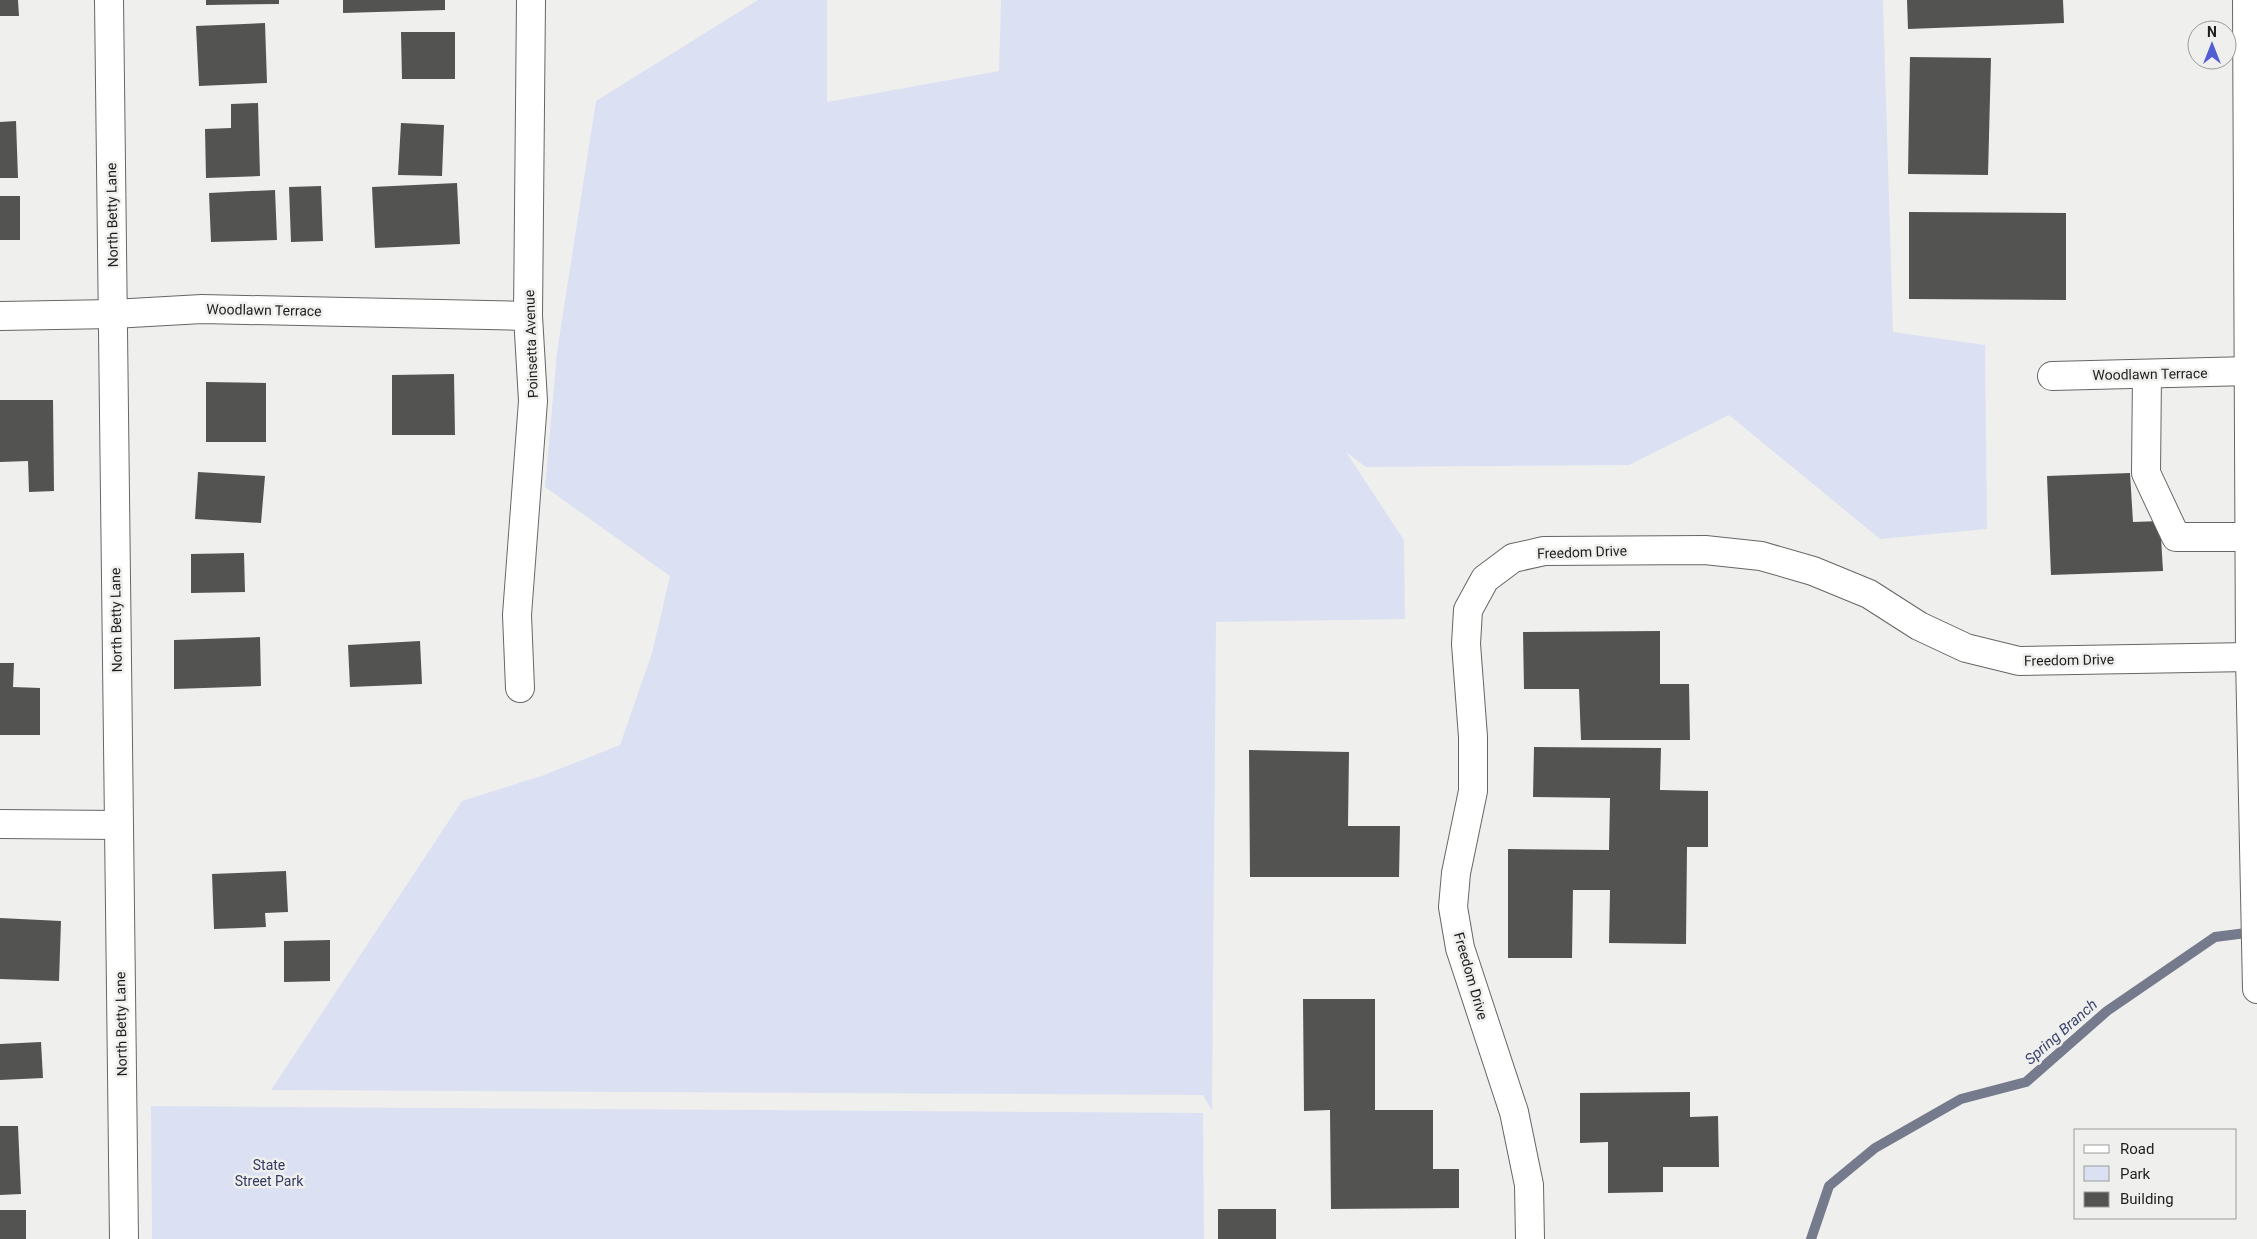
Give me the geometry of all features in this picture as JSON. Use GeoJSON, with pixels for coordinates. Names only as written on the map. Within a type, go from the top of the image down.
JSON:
{"type":"FeatureCollection","features":[{"type":"Feature","properties":{"kind":"street","name":"North Betty Lane"},"geometry":{"type":"LineString","coordinates":[[109,0],[124,1239]]}},
{"type":"Feature","properties":{"kind":"street","name":"Poinsetta Avenue"},"geometry":{"type":"LineString","coordinates":[[520,688],[517,615],[533,400],[528,316],[531,0]]}},
{"type":"Feature","properties":{"kind":"street"},"geometry":{"type":"LineString","coordinates":[[2247,0],[2253,281],[2249,371],[2250,657],[2257,989]]}},
{"type":"Feature","properties":{"kind":"street","name":"Woodlawn Terrace"},"geometry":{"type":"LineString","coordinates":[[0,316],[113,314],[202,309],[528,316]]}},
{"type":"Feature","properties":{"kind":"street","name":"Woodlawn Terrace"},"geometry":{"type":"LineString","coordinates":[[2052,376],[2249,371]]}},
{"type":"Feature","properties":{"kind":"street"},"geometry":{"type":"LineString","coordinates":[[2146,374],[2146,473],[2176,537],[2250,537]]}},
{"type":"Feature","properties":{"kind":"street","name":"Freedom Drive"},"geometry":{"type":"LineString","coordinates":[[1530,1239],[1529,1186],[1514,1112],[1460,948],[1453,907],[1456,873],[1472,791],[1472,737],[1466,644],[1468,610],[1485,579],[1513,558],[1544,551],[1705,550],[1761,556],[1813,571],[1869,594],[1919,626],[1966,648],[2019,661],[2250,657]]}},
{"type":"Feature","properties":{"kind":"street"},"geometry":{"type":"LineString","coordinates":[[0,824],[118,825]]}},
{"type":"Feature","properties":{"kind":"green space"},"geometry":{"type":"Polygon","coordinates":[[[758,0],[827,0],[827,102],[999,71],[1001,0],[1883,0],[1893,332],[1985,345],[1987,529],[1880,539],[1729,415],[1629,465],[1366,467],[1346,452],[1404,540],[1405,619],[1216,622],[1212,1111],[1203,1095],[271,1090],[462,801],[544,775],[620,745],[652,653],[670,576],[545,487],[557,352],[596,101],[758,0]]]}},
{"type":"Feature","properties":{"kind":"green space","name":"State Street Park"},"geometry":{"type":"Polygon","coordinates":[[[151,1106],[1203,1113],[1204,1239],[152,1239],[151,1106]]]}},
{"type":"Feature","properties":{"kind":"building"},"geometry":{"type":"Polygon","coordinates":[[[0,0],[18,0],[19,16],[0,16],[0,0]]]}},
{"type":"Feature","properties":{"kind":"building"},"geometry":{"type":"Polygon","coordinates":[[[206,0],[279,0],[279,4],[206,5],[206,0]]]}},
{"type":"Feature","properties":{"kind":"building"},"geometry":{"type":"Polygon","coordinates":[[[343,0],[445,0],[445,10],[343,13],[343,0]]]}},
{"type":"Feature","properties":{"kind":"building"},"geometry":{"type":"Polygon","coordinates":[[[1907,0],[2063,0],[2064,23],[1908,29],[1907,0]]]}},
{"type":"Feature","properties":{"kind":"building"},"geometry":{"type":"Polygon","coordinates":[[[265,23],[267,83],[199,86],[196,26],[265,23]]]}},
{"type":"Feature","properties":{"kind":"building"},"geometry":{"type":"Polygon","coordinates":[[[401,32],[455,32],[455,79],[402,79],[401,32]]]}},
{"type":"Feature","properties":{"kind":"building"},"geometry":{"type":"Polygon","coordinates":[[[1910,57],[1991,58],[1988,175],[1908,174],[1910,57]]]}},
{"type":"Feature","properties":{"kind":"building"},"geometry":{"type":"Polygon","coordinates":[[[258,103],[260,176],[206,178],[205,129],[231,128],[231,104],[258,103]]]}},
{"type":"Feature","properties":{"kind":"building"},"geometry":{"type":"Polygon","coordinates":[[[16,121],[18,178],[0,178],[0,122],[16,121]]]}},
{"type":"Feature","properties":{"kind":"building"},"geometry":{"type":"Polygon","coordinates":[[[401,123],[444,125],[442,176],[398,175],[401,123]]]}},
{"type":"Feature","properties":{"kind":"building"},"geometry":{"type":"Polygon","coordinates":[[[457,183],[460,244],[375,248],[372,187],[457,183]]]}},
{"type":"Feature","properties":{"kind":"building"},"geometry":{"type":"Polygon","coordinates":[[[321,186],[323,241],[291,242],[289,187],[321,186]]]}},
{"type":"Feature","properties":{"kind":"building"},"geometry":{"type":"Polygon","coordinates":[[[275,190],[277,240],[211,242],[209,193],[275,190]]]}},
{"type":"Feature","properties":{"kind":"building"},"geometry":{"type":"Polygon","coordinates":[[[0,196],[20,196],[20,240],[0,240],[0,196]]]}},
{"type":"Feature","properties":{"kind":"building"},"geometry":{"type":"Polygon","coordinates":[[[1909,212],[2066,213],[2066,300],[1909,299],[1909,212]]]}},
{"type":"Feature","properties":{"kind":"building"},"geometry":{"type":"Polygon","coordinates":[[[454,374],[455,435],[392,435],[392,375],[454,374]]]}},
{"type":"Feature","properties":{"kind":"building"},"geometry":{"type":"Polygon","coordinates":[[[206,382],[266,383],[266,442],[206,442],[206,382]]]}},
{"type":"Feature","properties":{"kind":"building"},"geometry":{"type":"Polygon","coordinates":[[[0,400],[53,400],[54,491],[29,492],[28,461],[0,462],[0,400]]]}},
{"type":"Feature","properties":{"kind":"building"},"geometry":{"type":"Polygon","coordinates":[[[198,472],[265,476],[261,523],[195,519],[198,472]]]}},
{"type":"Feature","properties":{"kind":"building"},"geometry":{"type":"Polygon","coordinates":[[[2130,473],[2133,522],[2160,521],[2163,571],[2051,575],[2047,476],[2130,473]]]}},
{"type":"Feature","properties":{"kind":"building"},"geometry":{"type":"Polygon","coordinates":[[[244,553],[245,592],[191,593],[191,554],[244,553]]]}},
{"type":"Feature","properties":{"kind":"building"},"geometry":{"type":"Polygon","coordinates":[[[1660,631],[1660,684],[1689,684],[1690,740],[1581,740],[1579,689],[1524,689],[1523,632],[1660,631]]]}},
{"type":"Feature","properties":{"kind":"building"},"geometry":{"type":"Polygon","coordinates":[[[260,637],[261,686],[174,689],[174,640],[260,637]]]}},
{"type":"Feature","properties":{"kind":"building"},"geometry":{"type":"Polygon","coordinates":[[[420,641],[422,684],[350,687],[348,645],[420,641]]]}},
{"type":"Feature","properties":{"kind":"building"},"geometry":{"type":"Polygon","coordinates":[[[0,663],[14,663],[13,687],[40,688],[40,735],[0,735],[0,663]]]}},
{"type":"Feature","properties":{"kind":"building"},"geometry":{"type":"Polygon","coordinates":[[[1534,747],[1661,748],[1660,790],[1708,791],[1708,847],[1687,847],[1686,944],[1609,943],[1610,890],[1573,890],[1572,958],[1508,958],[1508,849],[1609,850],[1610,798],[1533,797],[1534,747]]]}},
{"type":"Feature","properties":{"kind":"building"},"geometry":{"type":"Polygon","coordinates":[[[1249,750],[1349,752],[1348,826],[1400,826],[1399,877],[1250,877],[1249,750]]]}},
{"type":"Feature","properties":{"kind":"building"},"geometry":{"type":"Polygon","coordinates":[[[286,871],[288,912],[265,913],[266,927],[214,929],[212,874],[286,871]]]}},
{"type":"Feature","properties":{"kind":"building"},"geometry":{"type":"Polygon","coordinates":[[[0,918],[61,921],[59,981],[0,979],[0,918]]]}},
{"type":"Feature","properties":{"kind":"building"},"geometry":{"type":"Polygon","coordinates":[[[330,940],[330,981],[284,982],[284,941],[330,940]]]}},
{"type":"Feature","properties":{"kind":"building"},"geometry":{"type":"Polygon","coordinates":[[[1303,999],[1375,999],[1375,1110],[1433,1110],[1433,1169],[1459,1169],[1459,1208],[1331,1209],[1330,1110],[1304,1111],[1303,999]]]}},
{"type":"Feature","properties":{"kind":"building"},"geometry":{"type":"Polygon","coordinates":[[[41,1042],[43,1078],[0,1080],[0,1044],[41,1042]]]}},
{"type":"Feature","properties":{"kind":"building"},"geometry":{"type":"Polygon","coordinates":[[[1690,1092],[1690,1117],[1718,1116],[1719,1167],[1663,1167],[1663,1192],[1608,1193],[1608,1142],[1580,1143],[1580,1093],[1690,1092]]]}},
{"type":"Feature","properties":{"kind":"building"},"geometry":{"type":"Polygon","coordinates":[[[0,1126],[18,1126],[21,1194],[0,1195],[0,1126]]]}},
{"type":"Feature","properties":{"kind":"building"},"geometry":{"type":"Polygon","coordinates":[[[1218,1209],[1276,1209],[1276,1239],[1218,1239],[1218,1209]]]}},
{"type":"Feature","properties":{"kind":"building"},"geometry":{"type":"Polygon","coordinates":[[[0,1210],[26,1210],[26,1239],[0,1239],[0,1210]]]}},
{"type":"Feature","properties":{"kind":"waterway","name":"Spring Branch"},"geometry":{"type":"LineString","coordinates":[[1811,1239],[1829,1186],[1875,1148],[1961,1099],[2026,1082],[2107,1011],[2215,937],[2254,932]]}}]}
